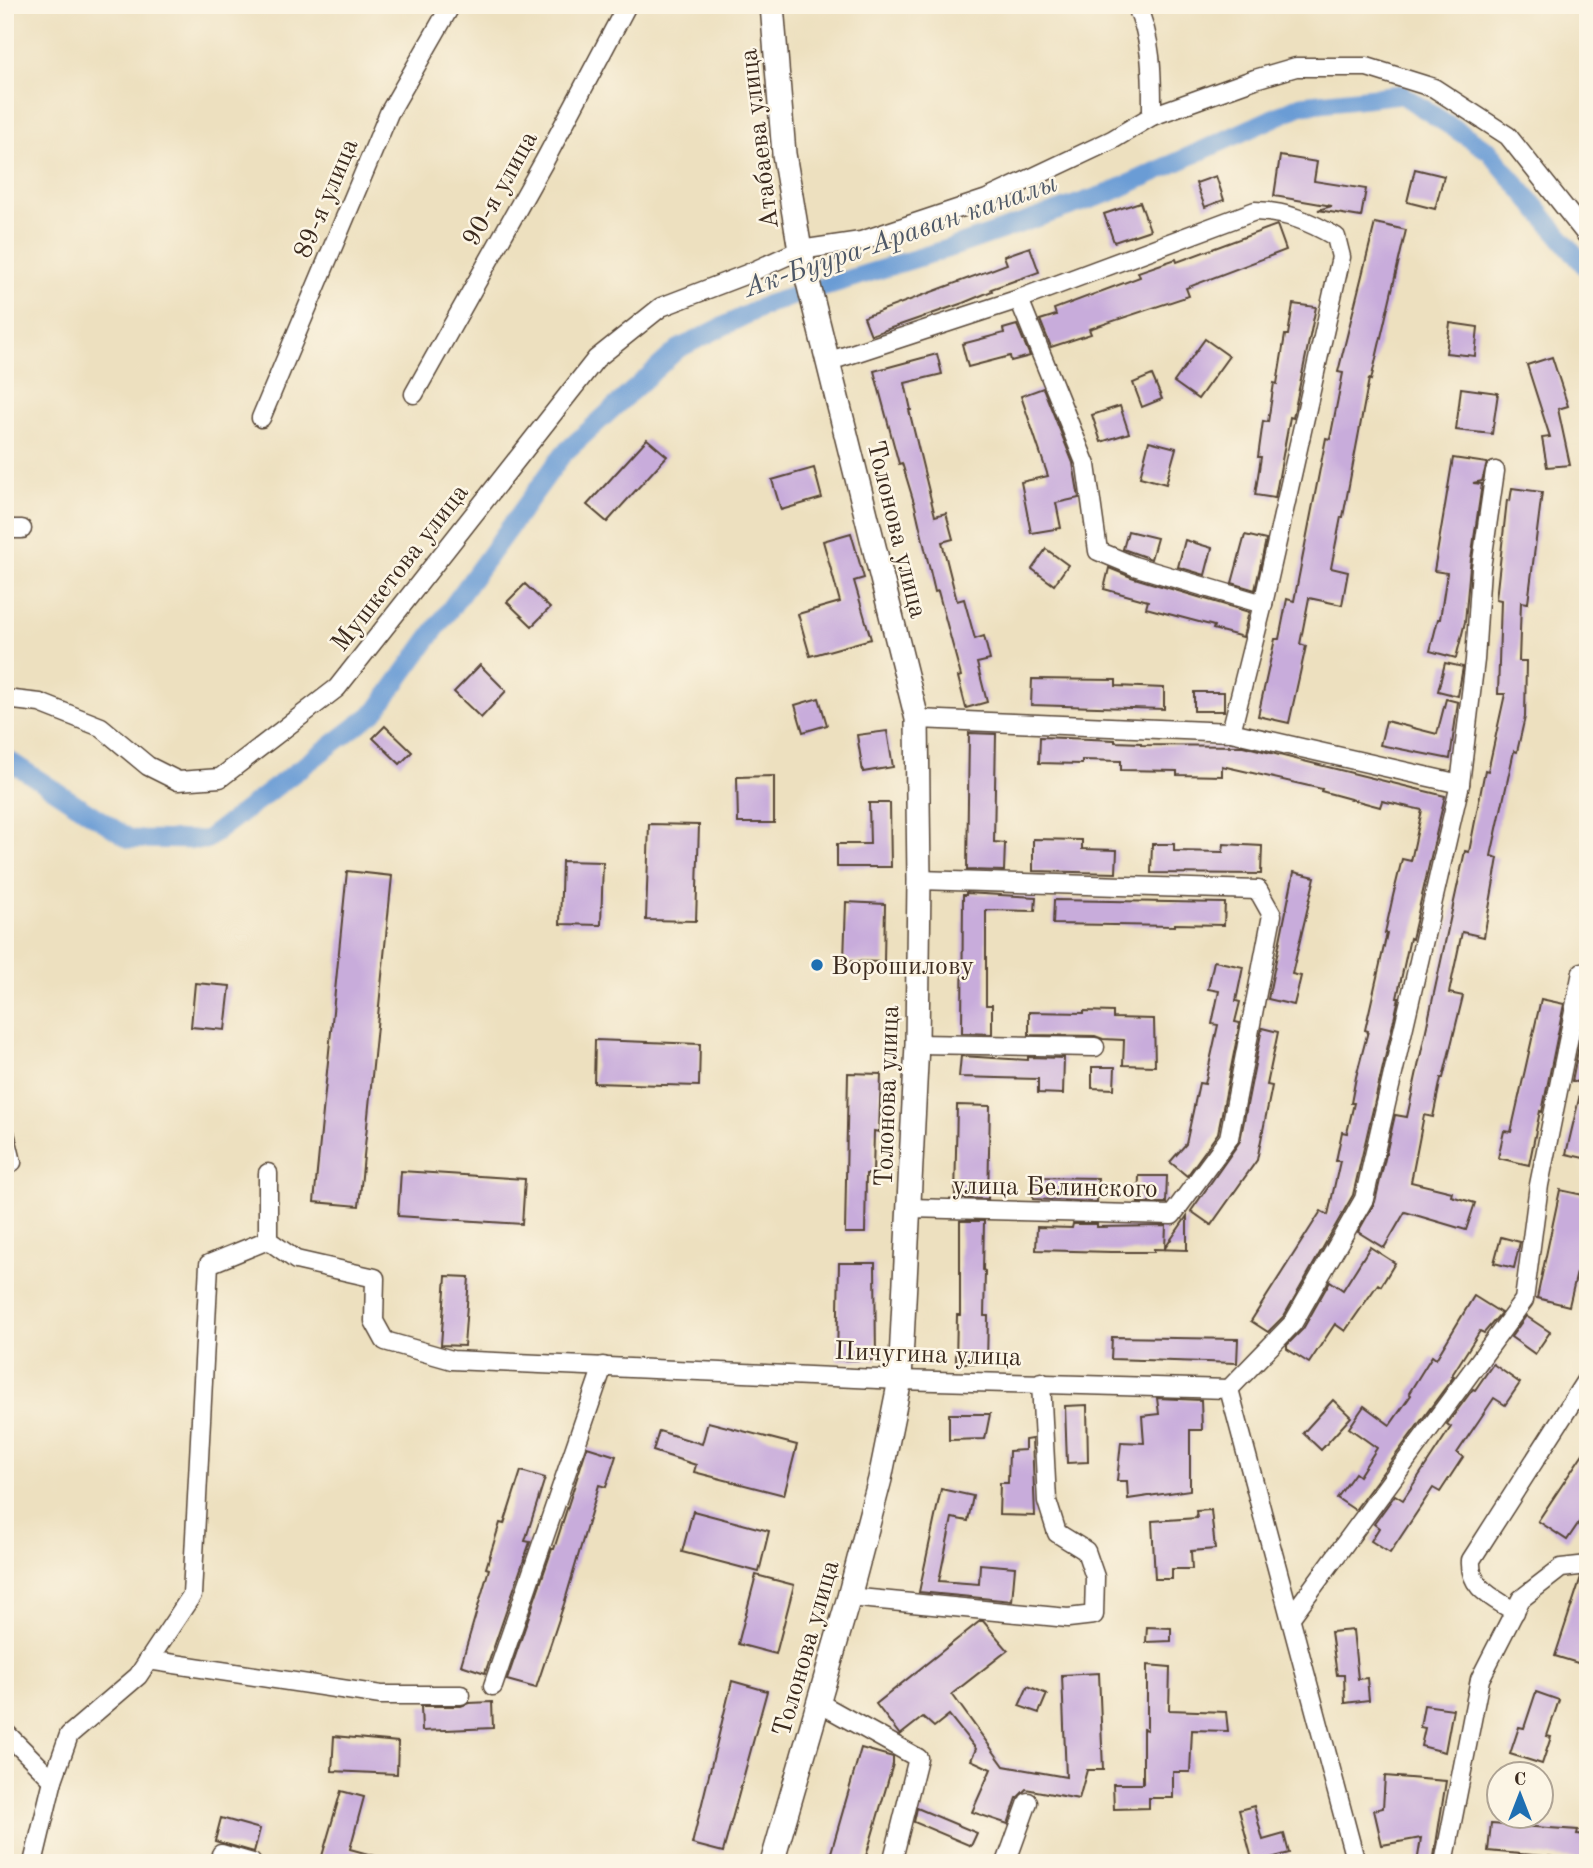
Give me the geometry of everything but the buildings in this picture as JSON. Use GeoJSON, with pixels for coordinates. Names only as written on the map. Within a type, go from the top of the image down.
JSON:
{"type":"FeatureCollection","features":[{"type":"Feature","properties":{"kind":"main road","name":"Атабаева улица"},"geometry":{"type":"LineString","coordinates":[[772,5],[784,154],[802,257],[818,326]]}},
{"type":"Feature","properties":{"kind":"main road","name":"Толонова улица"},"geometry":{"type":"LineString","coordinates":[[772,1863],[849,1597],[880,1479],[900,1380],[917,1044],[917,719],[818,326]]}},
{"type":"Feature","properties":{"kind":"street","name":"89-я улица"},"geometry":{"type":"LineString","coordinates":[[261,418],[389,113],[451,5]]}},
{"type":"Feature","properties":{"kind":"street","name":"90-я улица"},"geometry":{"type":"LineString","coordinates":[[414,394],[545,160],[627,5]]}},
{"type":"Feature","properties":{"kind":"street"},"geometry":{"type":"LineString","coordinates":[[1136,5],[1144,23],[1152,71],[1152,116]]}},
{"type":"Feature","properties":{"kind":"street","name":"Мушкетова улица"},"geometry":{"type":"LineString","coordinates":[[5,699],[40,703],[101,727],[148,766],[178,781],[220,778],[337,688],[596,359],[661,307],[747,274],[987,200],[1112,140],[1152,116],[1296,67],[1367,67],[1434,88],[1508,136],[1588,237]]}},
{"type":"Feature","properties":{"kind":"street"},"geometry":{"type":"LineString","coordinates":[[827,362],[1019,299],[1255,211],[1279,212],[1312,223],[1335,237],[1341,257],[1264,604],[1231,732]]}},
{"type":"Feature","properties":{"kind":"street"},"geometry":{"type":"LineString","coordinates":[[1019,299],[1086,465],[1098,551],[1134,566],[1264,604]]}},
{"type":"Feature","properties":{"kind":"street"},"geometry":{"type":"LineString","coordinates":[[1356,1863],[1229,1389],[1293,1323],[1364,1199],[1460,784],[1475,660],[1481,568],[1495,471]]}},
{"type":"Feature","properties":{"kind":"street"},"geometry":{"type":"LineString","coordinates":[[917,719],[1231,732],[1460,784]]}},
{"type":"Feature","properties":{"kind":"street","name":"улица Белинского"},"geometry":{"type":"LineString","coordinates":[[909,1208],[1172,1215],[1229,1138],[1272,915],[1258,890],[919,880]]}},
{"type":"Feature","properties":{"kind":"street"},"geometry":{"type":"LineString","coordinates":[[1291,1617],[1524,1300],[1539,1185],[1582,972]]}},
{"type":"Feature","properties":{"kind":"street"},"geometry":{"type":"LineString","coordinates":[[917,1044],[1095,1047]]}},
{"type":"Feature","properties":{"kind":"street"},"geometry":{"type":"LineString","coordinates":[[5,1133],[12,1162],[5,1167]]}},
{"type":"Feature","properties":{"kind":"street"},"geometry":{"type":"LineString","coordinates":[[33,1863],[52,1780],[69,1735],[138,1676],[192,1595],[209,1264],[268,1240],[268,1173]]}},
{"type":"Feature","properties":{"kind":"street","name":"Пичугина улица"},"geometry":{"type":"LineString","coordinates":[[268,1240],[296,1260],[375,1278],[374,1321],[385,1341],[452,1360],[900,1380],[1229,1389]]}},
{"type":"Feature","properties":{"kind":"street"},"geometry":{"type":"LineString","coordinates":[[493,1686],[603,1366]]}},
{"type":"Feature","properties":{"kind":"street"},"geometry":{"type":"LineString","coordinates":[[1515,1612],[1476,1586],[1470,1572],[1471,1560],[1588,1377]]}},
{"type":"Feature","properties":{"kind":"street"},"geometry":{"type":"LineString","coordinates":[[849,1597],[1068,1618],[1094,1615],[1096,1577],[1086,1551],[1057,1533],[1046,1501],[1041,1382]]}},
{"type":"Feature","properties":{"kind":"street"},"geometry":{"type":"LineString","coordinates":[[1452,1863],[1444,1863],[1480,1679],[1521,1599],[1561,1568],[1588,1565]]}},
{"type":"Feature","properties":{"kind":"street"},"geometry":{"type":"LineString","coordinates":[[148,1660],[381,1695],[461,1695]]}},
{"type":"Feature","properties":{"kind":"street"},"geometry":{"type":"LineString","coordinates":[[819,1703],[918,1758],[892,1863]]}},
{"type":"Feature","properties":{"kind":"street"},"geometry":{"type":"LineString","coordinates":[[5,1732],[52,1780]]}},
{"type":"Feature","properties":{"kind":"street"},"geometry":{"type":"LineString","coordinates":[[1006,1863],[1028,1802]]}},
{"type":"Feature","properties":{"kind":"street"},"geometry":{"type":"LineString","coordinates":[[221,1854],[252,1863]]}},
{"type":"Feature","properties":{"kind":"waterway","name":"Ак-Буура-Араван каналы"},"geometry":{"type":"LineString","coordinates":[[5,758],[130,839],[206,840],[376,711],[563,454],[678,349],[768,304],[953,247],[1109,193],[1302,105],[1401,94],[1489,151],[1588,270]]}},
{"type":"Feature","properties":{"kind":"place","name":"Ворошилову"},"geometry":{"type":"Point","coordinates":[817,965]}}]}
